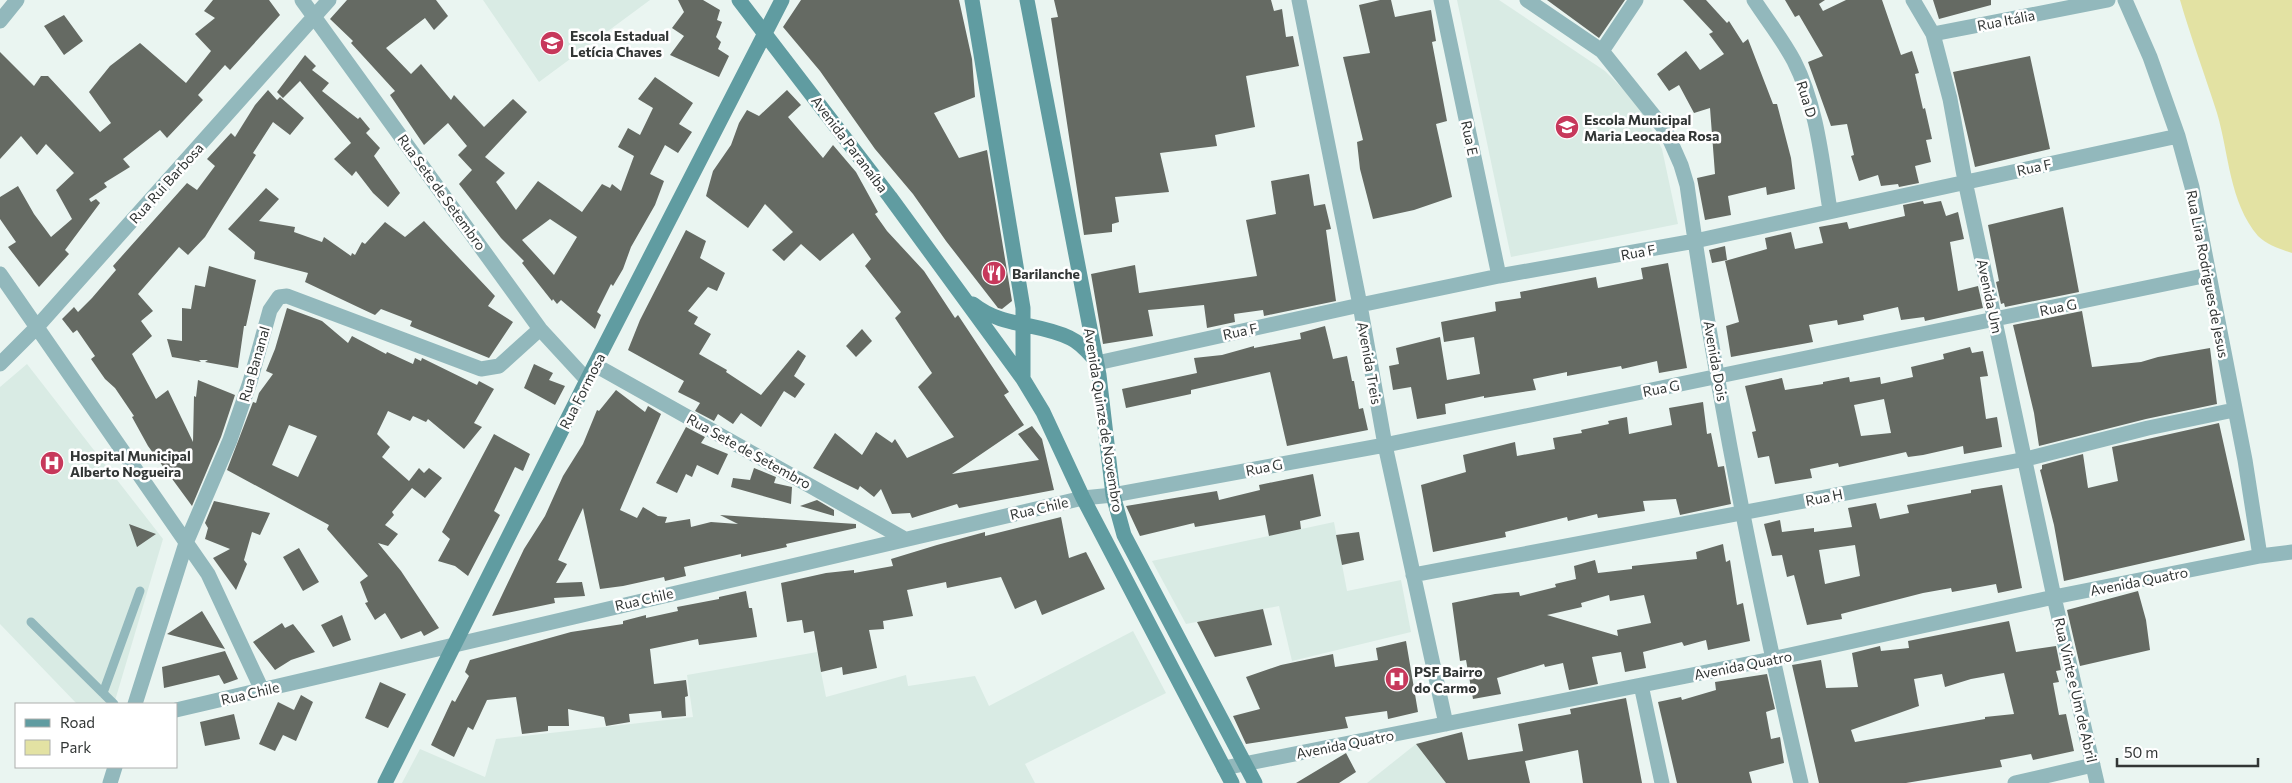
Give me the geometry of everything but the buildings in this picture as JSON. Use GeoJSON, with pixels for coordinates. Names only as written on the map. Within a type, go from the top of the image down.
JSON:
{"type":"FeatureCollection","features":[{"type":"Feature","properties":{"kind":"street"},"geometry":{"type":"LineString","coordinates":[[0,21],[17,0]]}},
{"type":"Feature","properties":{"kind":"street","name":"Rua Sete de Setembro"},"geometry":{"type":"LineString","coordinates":[[302,0],[540,329],[588,380]]}},
{"type":"Feature","properties":{"kind":"street","name":"Rua Rui Barbosa"},"geometry":{"type":"LineString","coordinates":[[0,364],[36,328],[329,0]]}},
{"type":"Feature","properties":{"kind":"street","name":"Avenida Paranaíba"},"geometry":{"type":"LineString","coordinates":[[739,0],[890,197],[957,290]]}},
{"type":"Feature","properties":{"kind":"street","name":"Rua Formosa"},"geometry":{"type":"LineString","coordinates":[[385,783],[782,0]]}},
{"type":"Feature","properties":{"kind":"street"},"geometry":{"type":"LineString","coordinates":[[972,0],[1024,325],[1023,379]]}},
{"type":"Feature","properties":{"kind":"street","name":"Avenida Quinze de Novembro"},"geometry":{"type":"LineString","coordinates":[[1027,0],[1096,362],[1113,495],[1124,535],[1255,783]]}},
{"type":"Feature","properties":{"kind":"street","name":"Avenida Treis"},"geometry":{"type":"LineString","coordinates":[[1299,0],[1360,305],[1384,445],[1446,724]]}},
{"type":"Feature","properties":{"kind":"street","name":"Rua E"},"geometry":{"type":"LineString","coordinates":[[1441,0],[1499,276]]}},
{"type":"Feature","properties":{"kind":"street","name":"Avenida Dois"},"geometry":{"type":"LineString","coordinates":[[1528,0],[1602,50],[1666,131],[1675,148],[1687,185],[1695,241],[1743,513],[1772,660],[1801,783]]}},
{"type":"Feature","properties":{"kind":"street"},"geometry":{"type":"LineString","coordinates":[[1602,50],[1636,0]]}},
{"type":"Feature","properties":{"kind":"street","name":"Rua D"},"geometry":{"type":"LineString","coordinates":[[1754,0],[1794,61],[1805,92],[1820,148],[1830,210]]}},
{"type":"Feature","properties":{"kind":"street","name":"Avenida Um"},"geometry":{"type":"LineString","coordinates":[[1913,0],[1933,34],[1950,98],[1965,181],[2054,598]]}},
{"type":"Feature","properties":{"kind":"street","name":"Rua Itália"},"geometry":{"type":"LineString","coordinates":[[1933,34],[2108,0]]}},
{"type":"Feature","properties":{"kind":"street","name":"Rua Lira Rodrigues de Jesus"},"geometry":{"type":"LineString","coordinates":[[2125,0],[2150,57],[2178,136],[2192,187],[2245,460],[2260,556]]}},
{"type":"Feature","properties":{"kind":"street","name":"Rua F"},"geometry":{"type":"LineString","coordinates":[[1096,362],[1499,276],[1695,241],[1830,210],[2178,136]]}},
{"type":"Feature","properties":{"kind":"street"},"geometry":{"type":"LineString","coordinates":[[0,274],[215,586],[262,690]]}},
{"type":"Feature","properties":{"kind":"street","name":"Rua G"},"geometry":{"type":"LineString","coordinates":[[1113,495],[1384,445],[2208,275]]}},
{"type":"Feature","properties":{"kind":"street"},"geometry":{"type":"LineString","coordinates":[[957,290],[985,314],[997,320],[1024,325],[1071,338],[1083,346],[1096,362]]}},
{"type":"Feature","properties":{"kind":"street","name":"Avenida Quinze de Novembro"},"geometry":{"type":"LineString","coordinates":[[957,290],[1023,379],[1057,440],[1082,498],[1232,783]]}},
{"type":"Feature","properties":{"kind":"street","name":"Rua Bananal"},"geometry":{"type":"LineString","coordinates":[[135,703],[186,543],[230,440],[250,382],[270,310],[279,297],[287,296],[481,369],[499,366],[540,329]]}},
{"type":"Feature","properties":{"kind":"street","name":"Rua Sete de Setembro"},"geometry":{"type":"LineString","coordinates":[[596,364],[903,538]]}},
{"type":"Feature","properties":{"kind":"street","name":"Rua H"},"geometry":{"type":"LineString","coordinates":[[1413,575],[2026,460],[2148,428],[2234,410]]}},
{"type":"Feature","properties":{"kind":"street","name":"Rua Chile"},"geometry":{"type":"LineString","coordinates":[[178,710],[903,538],[1082,498],[1113,495]]}},
{"type":"Feature","properties":{"kind":"street","name":"Avenida Quatro"},"geometry":{"type":"LineString","coordinates":[[1224,768],[1772,660],[2054,598],[2260,556],[2292,552]]}},
{"type":"Feature","properties":{"kind":"street","name":"Rua Vinte e Um de Abril"},"geometry":{"type":"LineString","coordinates":[[2054,598],[2097,783]]}},
{"type":"Feature","properties":{"kind":"street"},"geometry":{"type":"LineString","coordinates":[[1641,685],[1662,783]]}},
{"type":"Feature","properties":{"kind":"street"},"geometry":{"type":"LineString","coordinates":[[2015,783],[2094,765]]}},
{"type":"Feature","properties":{"kind":"street"},"geometry":{"type":"LineString","coordinates":[[110,783],[115,768]]}},
{"type":"Feature","properties":{"kind":"lane"},"geometry":{"type":"LineString","coordinates":[[103,693],[140,591]]}},
{"type":"Feature","properties":{"kind":"lane"},"geometry":{"type":"LineString","coordinates":[[31,622],[113,703]]}},
{"type":"Feature","properties":{"kind":"shaded area","name":"Escola Estadual Letícia Chaves"},"geometry":{"type":"Polygon","coordinates":[[[483,0],[650,0],[539,82],[483,0]]]}},
{"type":"Feature","properties":{"kind":"shaded area","name":"Escola Municipal Maria Leocadea Rosa"},"geometry":{"type":"Polygon","coordinates":[[[1457,0],[1499,0],[1605,71],[1638,104],[1662,149],[1678,224],[1511,257],[1457,0]]]}},
{"type":"Feature","properties":{"kind":"shaded area","name":"Hospital Municipal Alberto Nogueira"},"geometry":{"type":"Polygon","coordinates":[[[27,364],[163,539],[114,703],[76,703],[0,624],[0,387],[27,364]]]}},
{"type":"Feature","properties":{"kind":"shaded area"},"geometry":{"type":"Polygon","coordinates":[[[1334,522],[1347,591],[1401,580],[1411,632],[1292,661],[1279,606],[1186,624],[1152,561],[1334,522]]]}},
{"type":"Feature","properties":{"kind":"shaded area"},"geometry":{"type":"Polygon","coordinates":[[[1133,631],[1166,693],[1025,764],[1035,783],[402,783],[420,749],[485,777],[496,739],[693,717],[687,675],[817,652],[826,697],[906,675],[908,686],[975,676],[989,706],[1133,631]]]}},
{"type":"Feature","properties":{"kind":"shaded area"},"geometry":{"type":"Polygon","coordinates":[[[1416,744],[1446,783],[1367,783],[1416,744]]]}},
{"type":"Feature","properties":{"kind":"green space"},"geometry":{"type":"Polygon","coordinates":[[[2180,0],[2292,0],[2292,253],[2265,242],[2258,236],[2248,223],[2241,208],[2235,193],[2217,113],[2180,0]]]}},
{"type":"Feature","properties":{"kind":"place","name":"Escola Estadual Letícia Chaves"},"geometry":{"type":"Point","coordinates":[552,43]}},
{"type":"Feature","properties":{"kind":"place","name":"Escola Municipal Maria Leocadea Rosa"},"geometry":{"type":"Point","coordinates":[1567,127]}},
{"type":"Feature","properties":{"kind":"place","name":"Barilanche"},"geometry":{"type":"Point","coordinates":[994,273]}},
{"type":"Feature","properties":{"kind":"place","name":"Hospital Municipal Alberto Nogueira"},"geometry":{"type":"Point","coordinates":[52,463]}},
{"type":"Feature","properties":{"kind":"place","name":"PSF Bairro do Carmo"},"geometry":{"type":"Point","coordinates":[1397,679]}}]}
